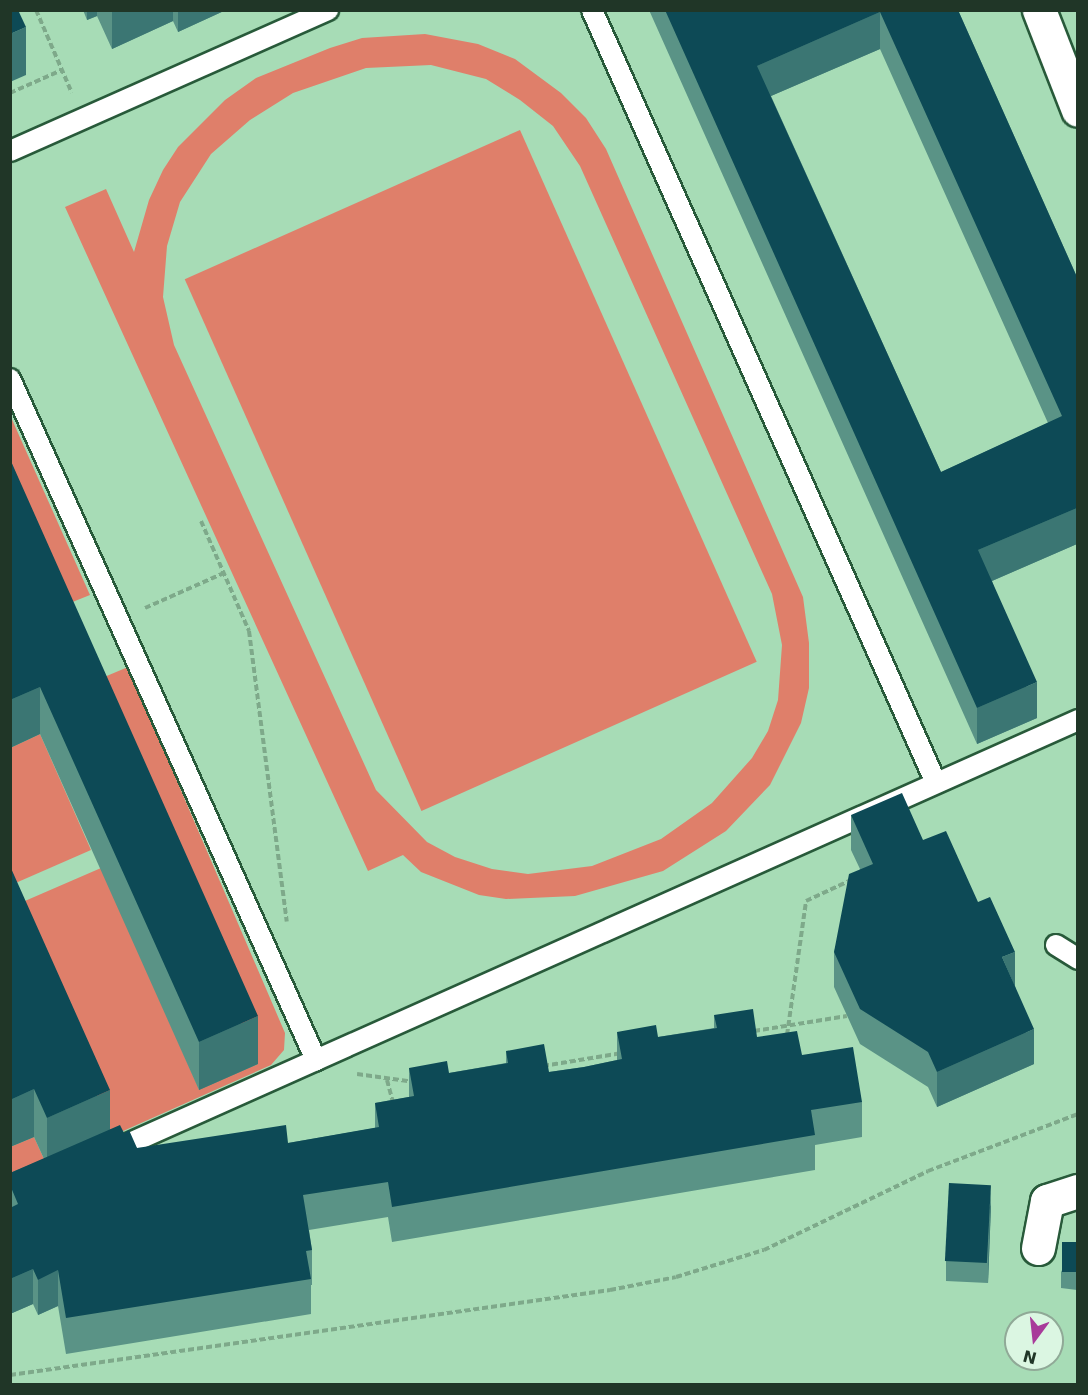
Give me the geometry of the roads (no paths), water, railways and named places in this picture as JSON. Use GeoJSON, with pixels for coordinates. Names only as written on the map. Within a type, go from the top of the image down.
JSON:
{"type":"FeatureCollection","features":[{"type":"Feature","properties":{"kind":"street"},"geometry":{"type":"LineString","coordinates":[[1039,10],[1077,110]]}},
{"type":"Feature","properties":{"kind":"street"},"geometry":{"type":"LineString","coordinates":[[1038,1248],[1047,1201],[1077,1191]]}},
{"type":"Feature","properties":{"kind":"lane"},"geometry":{"type":"LineString","coordinates":[[10,151],[328,10]]}},
{"type":"Feature","properties":{"kind":"lane"},"geometry":{"type":"LineString","coordinates":[[592,10],[936,783]]}},
{"type":"Feature","properties":{"kind":"lane"},"geometry":{"type":"LineString","coordinates":[[10,379],[316,1060]]}},
{"type":"Feature","properties":{"kind":"lane"},"geometry":{"type":"LineString","coordinates":[[87,1162],[1077,720]]}},
{"type":"Feature","properties":{"kind":"lane"},"geometry":{"type":"LineString","coordinates":[[1056,945],[1077,959]]}}]}
